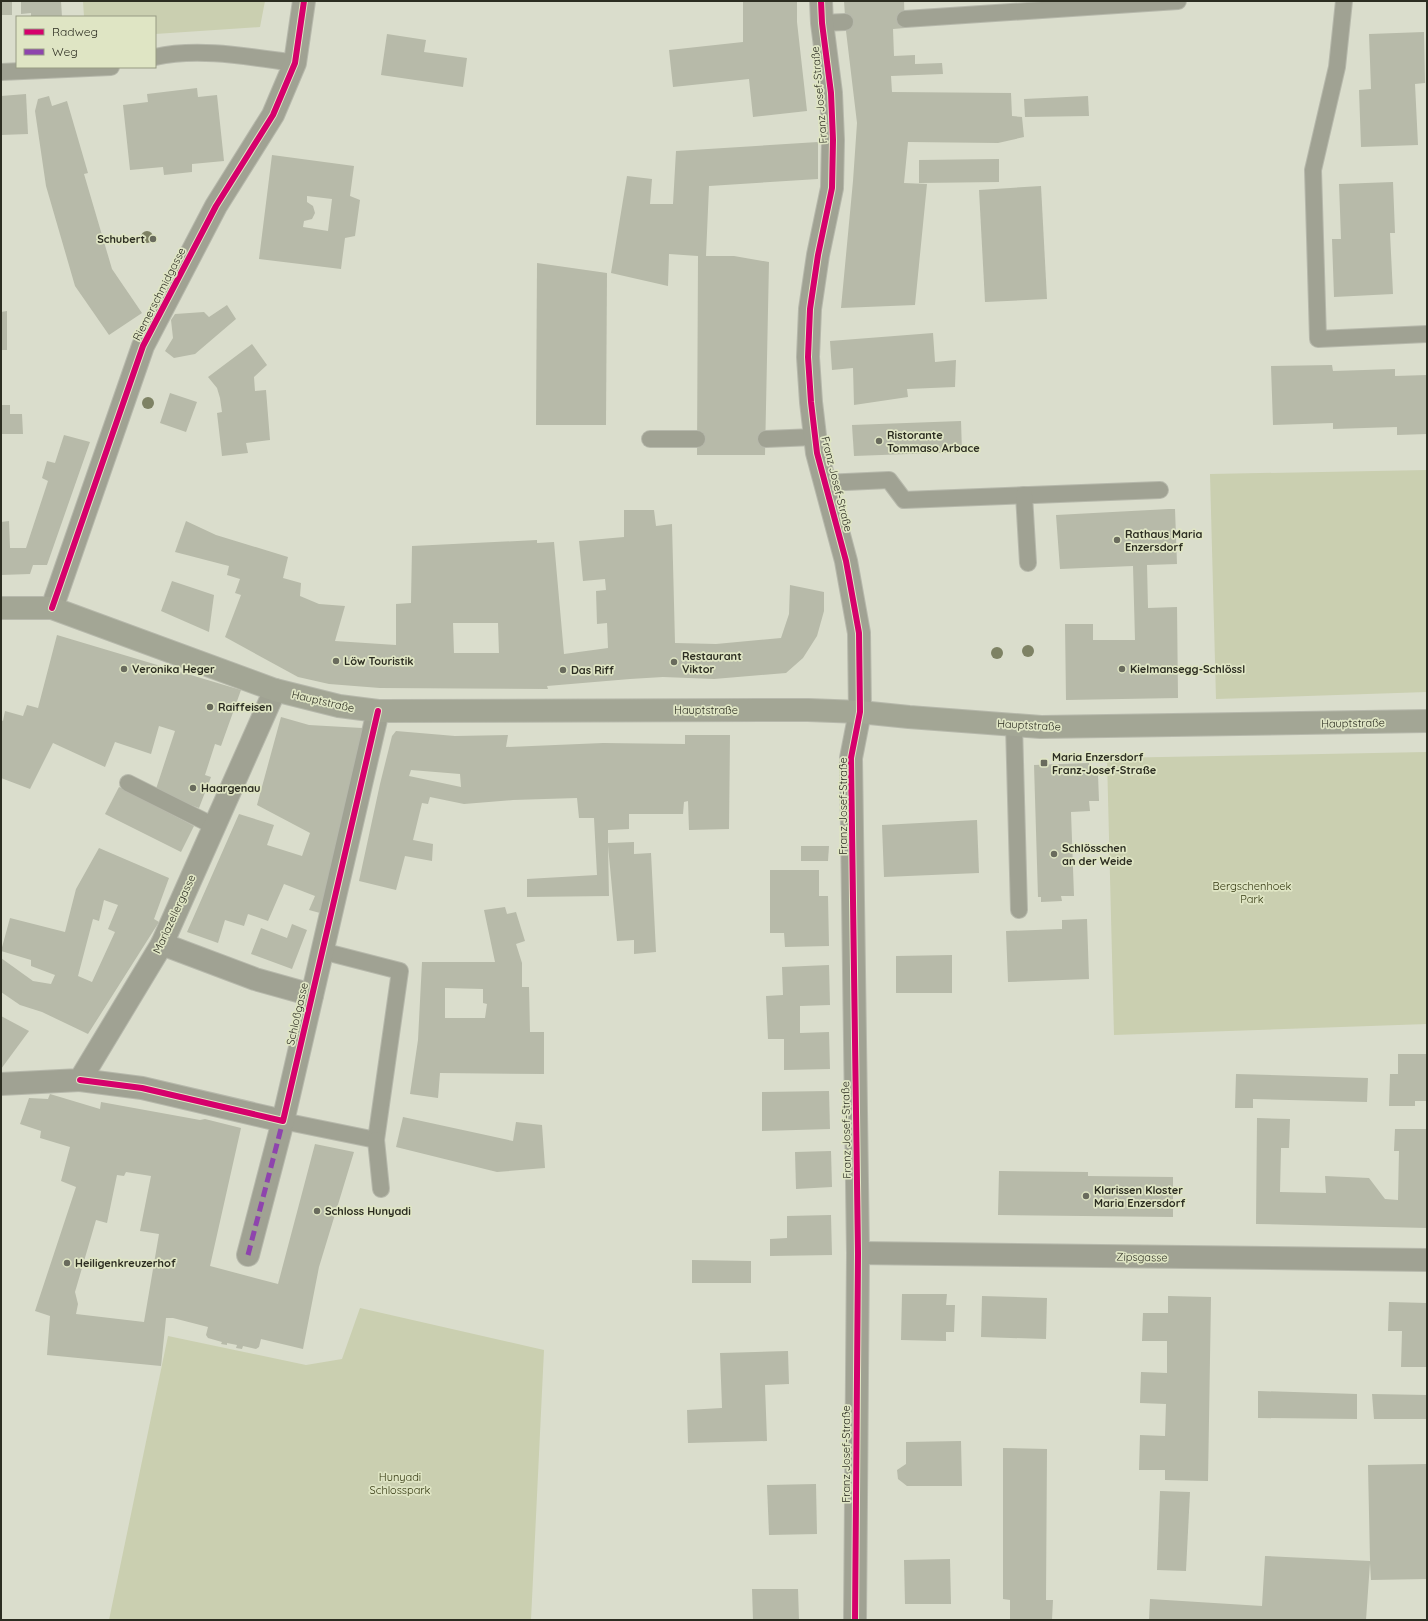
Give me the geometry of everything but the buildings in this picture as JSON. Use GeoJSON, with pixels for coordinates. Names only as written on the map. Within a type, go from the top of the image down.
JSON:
{"type":"FeatureCollection","features":[{"type":"Feature","properties":{"kind":"main road","name":"Hauptstraße"},"geometry":{"type":"LineString","coordinates":[[1,608],[52,608],[275,690],[339,706],[378,711],[808,710],[860,712],[1041,727],[1427,721]]}},
{"type":"Feature","properties":{"kind":"street","name":"Riemerschmidgasse"},"geometry":{"type":"LineString","coordinates":[[52,608],[143,346],[216,206],[273,115],[295,63],[304,1]]}},
{"type":"Feature","properties":{"kind":"street","name":"Franz Josef-Straße"},"geometry":{"type":"LineString","coordinates":[[821,1],[822,23],[831,92],[833,140],[832,188],[818,255],[810,309],[808,357],[814,437],[824,483],[846,561],[859,633],[860,712],[851,758],[858,1253],[855,1620]]}},
{"type":"Feature","properties":{"kind":"street","name":"Mariazellergasse"},"geometry":{"type":"LineString","coordinates":[[80,1080],[162,944],[275,690]]}},
{"type":"Feature","properties":{"kind":"street","name":"Schloßgasse"},"geometry":{"type":"LineString","coordinates":[[248,1255],[283,1121],[378,711]]}},
{"type":"Feature","properties":{"kind":"street","name":"Schloßgasse"},"geometry":{"type":"LineString","coordinates":[[162,944],[255,979],[312,995]]}},
{"type":"Feature","properties":{"kind":"street"},"geometry":{"type":"LineString","coordinates":[[1,1084],[80,1080],[142,1088],[283,1121]]}},
{"type":"Feature","properties":{"kind":"street","name":"Zipsgasse"},"geometry":{"type":"LineString","coordinates":[[858,1253],[1427,1260]]}},
{"type":"Feature","properties":{"kind":"lane"},"geometry":{"type":"LineString","coordinates":[[905,19],[1178,1]]}},
{"type":"Feature","properties":{"kind":"lane"},"geometry":{"type":"LineString","coordinates":[[1344,1],[1337,67],[1313,170],[1318,339],[1427,334]]}},
{"type":"Feature","properties":{"kind":"lane"},"geometry":{"type":"LineString","coordinates":[[822,23],[845,22]]}},
{"type":"Feature","properties":{"kind":"lane"},"geometry":{"type":"LineString","coordinates":[[156,57],[172,54],[230,55],[295,63]]}},
{"type":"Feature","properties":{"kind":"lane"},"geometry":{"type":"LineString","coordinates":[[1,72],[89,68]]}},
{"type":"Feature","properties":{"kind":"lane"},"geometry":{"type":"LineString","coordinates":[[766,438],[814,437]]}},
{"type":"Feature","properties":{"kind":"lane"},"geometry":{"type":"LineString","coordinates":[[650,439],[697,439]]}},
{"type":"Feature","properties":{"kind":"lane"},"geometry":{"type":"LineString","coordinates":[[824,483],[889,480],[904,500],[1160,490]]}},
{"type":"Feature","properties":{"kind":"lane"},"geometry":{"type":"LineString","coordinates":[[1024,495],[1028,563]]}},
{"type":"Feature","properties":{"kind":"lane"},"geometry":{"type":"LineString","coordinates":[[1014,725],[1020,910]]}},
{"type":"Feature","properties":{"kind":"lane"},"geometry":{"type":"LineString","coordinates":[[128,784],[214,826]]}},
{"type":"Feature","properties":{"kind":"lane"},"geometry":{"type":"LineString","coordinates":[[322,951],[400,971],[376,1140],[381,1189]]}},
{"type":"Feature","properties":{"kind":"lane"},"geometry":{"type":"LineString","coordinates":[[283,1121],[376,1140]]}},
{"type":"Feature","properties":{"kind":"green space"},"geometry":{"type":"Polygon","coordinates":[[[83,1],[265,1],[260,27],[156,34],[156,16],[84,16],[83,1]]]}},
{"type":"Feature","properties":{"kind":"green space"},"geometry":{"type":"Polygon","coordinates":[[[1427,470],[1427,692],[1216,699],[1210,474],[1427,470]]]}},
{"type":"Feature","properties":{"kind":"green space","name":"Bergschenhoek Park"},"geometry":{"type":"Polygon","coordinates":[[[1427,752],[1427,1024],[1114,1035],[1107,758],[1427,752]]]}},
{"type":"Feature","properties":{"kind":"green space","name":"Hunyadi Schlosspark"},"geometry":{"type":"Polygon","coordinates":[[[360,1308],[544,1350],[531,1620],[109,1620],[168,1336],[306,1365],[342,1359],[360,1308]]]}},
{"type":"Feature","properties":{"kind":"marked path"},"geometry":{"type":"LineString","coordinates":[[248,1255],[283,1121]]}},
{"type":"Feature","properties":{"kind":"cycle path"},"geometry":{"type":"LineString","coordinates":[[52,608],[143,346],[216,206],[273,115],[295,63],[304,1]]}},
{"type":"Feature","properties":{"kind":"cycle path"},"geometry":{"type":"LineString","coordinates":[[821,1],[822,23],[831,93],[833,140],[832,188],[818,255],[810,309],[808,357],[811,402],[817,453],[846,561],[859,633],[860,712],[851,758],[858,1253],[855,1620]]}},
{"type":"Feature","properties":{"kind":"cycle path"},"geometry":{"type":"LineString","coordinates":[[80,1080],[142,1088],[283,1121],[378,711]]}},
{"type":"Feature","properties":{"kind":"place","name":"Schubert"},"geometry":{"type":"Point","coordinates":[153,239]}},
{"type":"Feature","properties":{"kind":"place","name":"Ristorante Tommaso Arbace"},"geometry":{"type":"Point","coordinates":[879,441]}},
{"type":"Feature","properties":{"kind":"place","name":"Rathaus Maria Enzersdorf"},"geometry":{"type":"Point","coordinates":[1117,540]}},
{"type":"Feature","properties":{"kind":"place","name":"Löw Touristik"},"geometry":{"type":"Point","coordinates":[336,661]}},
{"type":"Feature","properties":{"kind":"place","name":"Restaurant Viktor"},"geometry":{"type":"Point","coordinates":[674,662]}},
{"type":"Feature","properties":{"kind":"place","name":"Veronika Heger"},"geometry":{"type":"Point","coordinates":[124,669]}},
{"type":"Feature","properties":{"kind":"place","name":"Kielmansegg-Schlössl"},"geometry":{"type":"Point","coordinates":[1122,669]}},
{"type":"Feature","properties":{"kind":"place","name":"Das Riff"},"geometry":{"type":"Point","coordinates":[563,670]}},
{"type":"Feature","properties":{"kind":"place","name":"Raiffeisen"},"geometry":{"type":"Point","coordinates":[210,707]}},
{"type":"Feature","properties":{"kind":"place","name":"Maria Enzersdorf Franz-Josef-Straße"},"geometry":{"type":"Point","coordinates":[1044,763]}},
{"type":"Feature","properties":{"kind":"place","name":"Haargenau"},"geometry":{"type":"Point","coordinates":[193,788]}},
{"type":"Feature","properties":{"kind":"place","name":"Schlösschen an der Weide"},"geometry":{"type":"Point","coordinates":[1054,854]}},
{"type":"Feature","properties":{"kind":"place","name":"Klarissen Kloster Maria Enzersdorf"},"geometry":{"type":"Point","coordinates":[1086,1196]}},
{"type":"Feature","properties":{"kind":"place","name":"Schloss Hunyadi"},"geometry":{"type":"Point","coordinates":[317,1211]}},
{"type":"Feature","properties":{"kind":"place","name":"Heiligenkreuzerhof"},"geometry":{"type":"Point","coordinates":[67,1263]}}]}
